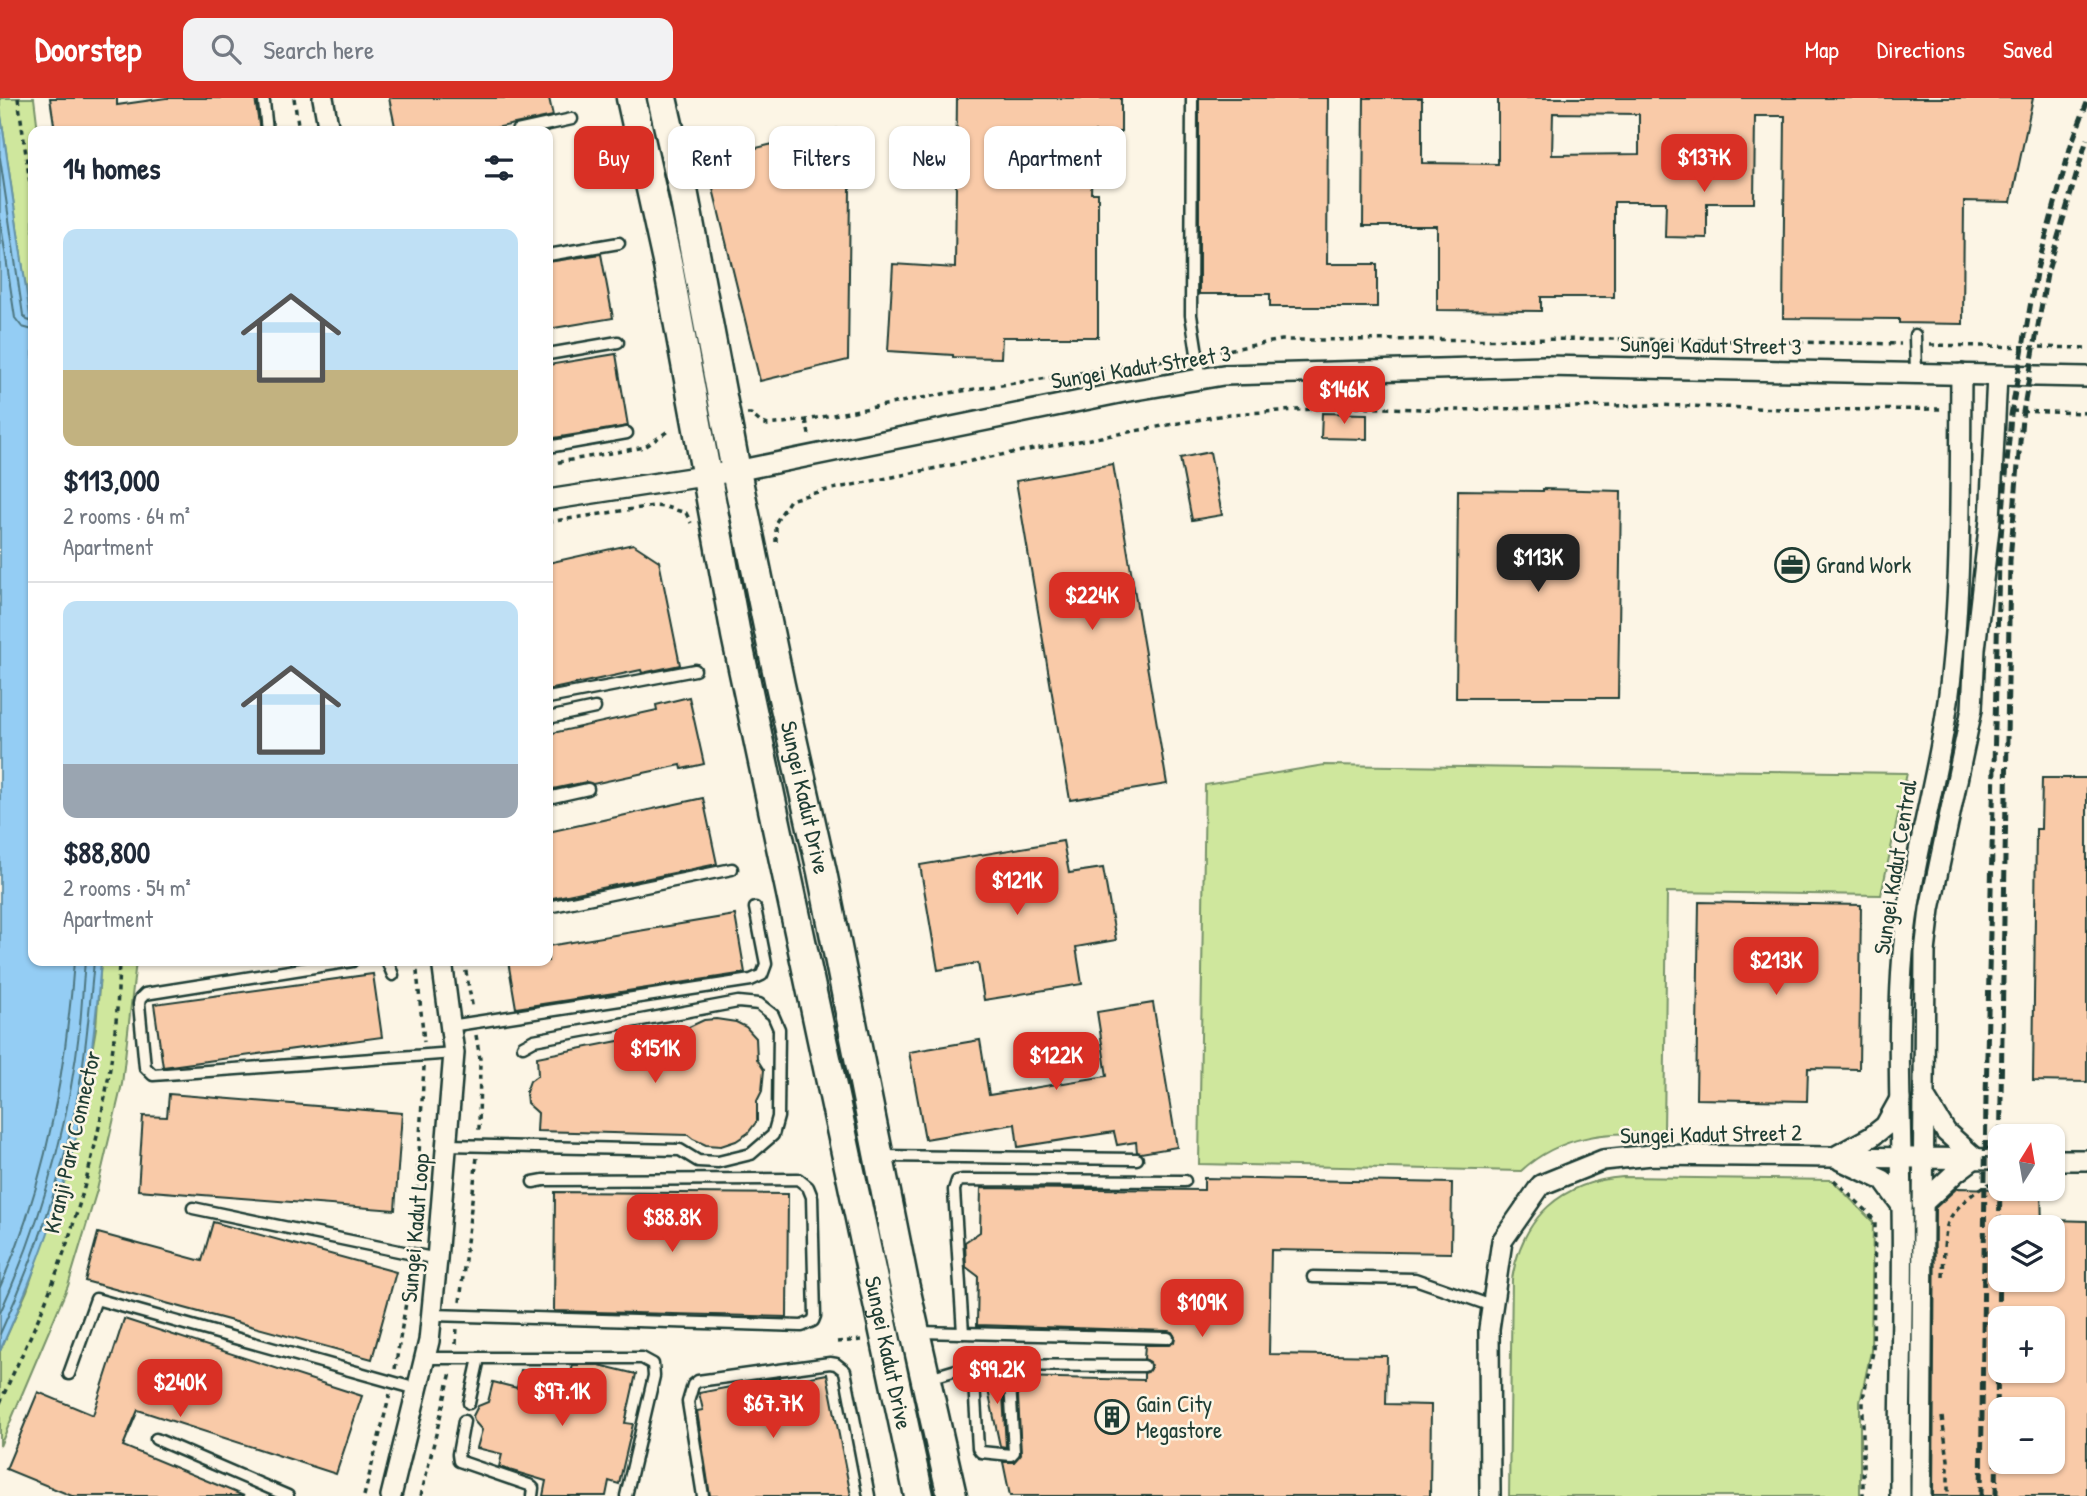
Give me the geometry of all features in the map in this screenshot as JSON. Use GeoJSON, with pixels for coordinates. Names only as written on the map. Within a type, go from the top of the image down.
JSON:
{"type":"FeatureCollection","features":[{"type":"Feature","properties":{"kind":"main road","name":"Sungei Kadut Drive"},"geometry":{"type":"LineString","coordinates":[[631,98],[668,266],[736,635],[919,1496]]}},
{"type":"Feature","properties":{"kind":"main road","name":"Sungei Kadut Drive"},"geometry":{"type":"LineString","coordinates":[[662,98],[683,190],[736,471],[915,1332],[952,1496]]}},
{"type":"Feature","properties":{"kind":"street"},"geometry":{"type":"LineString","coordinates":[[323,98],[328,126]]}},
{"type":"Feature","properties":{"kind":"street","name":"Sungei Kadut Street 3"},"geometry":{"type":"LineString","coordinates":[[553,499],[736,471],[1124,392],[1223,375],[1545,366],[2087,377]]}},
{"type":"Feature","properties":{"kind":"street","name":"Sungei Kadut Central"},"geometry":{"type":"LineString","coordinates":[[1921,1496],[1912,1205],[1901,1156],[1903,953],[1913,876],[1942,742],[1950,684],[1958,532],[1961,374]]}},
{"type":"Feature","properties":{"kind":"street","name":"Sungei Kadut Central"},"geometry":{"type":"LineString","coordinates":[[1900,1496],[1912,1205],[1922,1156],[1925,952],[1930,909],[1972,709],[1975,649],[1990,520],[1997,376]]}},
{"type":"Feature","properties":{"kind":"street","name":"Sungei Kadut Loop"},"geometry":{"type":"LineString","coordinates":[[391,1496],[429,1341],[432,1315],[454,1053],[443,966]]}},
{"type":"Feature","properties":{"kind":"street"},"geometry":{"type":"LineString","coordinates":[[1833,1157],[1883,1180],[1912,1205],[1975,1158],[1946,1132],[1924,1096]]}},
{"type":"Feature","properties":{"kind":"street"},"geometry":{"type":"LineString","coordinates":[[1833,1157],[1871,1137],[1885,1126],[1900,1098]]}},
{"type":"Feature","properties":{"kind":"street","name":"Sungei Kadut Street 2"},"geometry":{"type":"LineString","coordinates":[[1490,1496],[1489,1329],[1502,1241],[1541,1185],[1603,1160],[1652,1155],[1988,1158]]}},
{"type":"Feature","properties":{"kind":"street"},"geometry":{"type":"LineString","coordinates":[[2065,1160],[2087,1160]]}},
{"type":"Feature","properties":{"kind":"lane"},"geometry":{"type":"LineString","coordinates":[[1192,98],[1191,315],[1201,379]]}},
{"type":"Feature","properties":{"kind":"lane"},"geometry":{"type":"LineString","coordinates":[[264,102],[266,126]]}},
{"type":"Feature","properties":{"kind":"lane"},"geometry":{"type":"LineString","coordinates":[[540,126],[572,119]]}},
{"type":"Feature","properties":{"kind":"lane"},"geometry":{"type":"LineString","coordinates":[[553,254],[619,243]]}},
{"type":"Feature","properties":{"kind":"lane"},"geometry":{"type":"LineString","coordinates":[[1915,335],[1916,373]]}},
{"type":"Feature","properties":{"kind":"lane"},"geometry":{"type":"LineString","coordinates":[[553,353],[618,342]]}},
{"type":"Feature","properties":{"kind":"lane"},"geometry":{"type":"LineString","coordinates":[[553,446],[627,433]]}},
{"type":"Feature","properties":{"kind":"lane"},"geometry":{"type":"LineString","coordinates":[[553,697],[695,670]]}},
{"type":"Feature","properties":{"kind":"lane"},"geometry":{"type":"LineString","coordinates":[[553,717],[596,708]]}},
{"type":"Feature","properties":{"kind":"lane"},"geometry":{"type":"LineString","coordinates":[[553,797],[588,789]]}},
{"type":"Feature","properties":{"kind":"lane"},"geometry":{"type":"LineString","coordinates":[[553,906],[732,869]]}},
{"type":"Feature","properties":{"kind":"lane"},"geometry":{"type":"LineString","coordinates":[[450,1026],[751,980],[762,975],[766,964],[755,908]]}},
{"type":"Feature","properties":{"kind":"lane"},"geometry":{"type":"LineString","coordinates":[[321,966],[145,994],[139,1003],[145,1067],[153,1076],[454,1053]]}},
{"type":"Feature","properties":{"kind":"lane"},"geometry":{"type":"LineString","coordinates":[[389,966],[393,975]]}},
{"type":"Feature","properties":{"kind":"lane"},"geometry":{"type":"LineString","coordinates":[[447,1145],[680,1150],[698,1161],[718,1162],[751,1154],[773,1135],[778,1117],[779,1029],[773,1015],[759,1004],[738,1002],[534,1040],[523,1046]]}},
{"type":"Feature","properties":{"kind":"lane"},"geometry":{"type":"LineString","coordinates":[[880,1156],[1138,1159]]}},
{"type":"Feature","properties":{"kind":"lane"},"geometry":{"type":"LineString","coordinates":[[432,1315],[802,1326],[813,1321],[812,1197],[808,1188],[798,1179],[533,1182]]}},
{"type":"Feature","properties":{"kind":"lane"},"geometry":{"type":"LineString","coordinates":[[963,1333],[954,1190],[957,1181],[1185,1181]]}},
{"type":"Feature","properties":{"kind":"lane"},"geometry":{"type":"LineString","coordinates":[[192,1208],[437,1259]]}},
{"type":"Feature","properties":{"kind":"lane"},"geometry":{"type":"LineString","coordinates":[[1313,1276],[1415,1279],[1492,1306]]}},
{"type":"Feature","properties":{"kind":"lane"},"geometry":{"type":"LineString","coordinates":[[69,1374],[96,1299],[417,1390]]}},
{"type":"Feature","properties":{"kind":"lane"},"geometry":{"type":"LineString","coordinates":[[915,1332],[1168,1338]]}},
{"type":"Feature","properties":{"kind":"lane"},"geometry":{"type":"LineString","coordinates":[[425,1358],[642,1358],[653,1364],[654,1376],[626,1496]]}},
{"type":"Feature","properties":{"kind":"lane"},"geometry":{"type":"LineString","coordinates":[[469,1402],[479,1358]]}},
{"type":"Feature","properties":{"kind":"lane"},"geometry":{"type":"LineString","coordinates":[[703,1496],[688,1402],[693,1385],[698,1381],[830,1363],[845,1371],[869,1496]]}},
{"type":"Feature","properties":{"kind":"lane"},"geometry":{"type":"LineString","coordinates":[[926,1379],[972,1365],[1144,1366]]}},
{"type":"Feature","properties":{"kind":"lane"},"geometry":{"type":"LineString","coordinates":[[972,1365],[978,1448],[981,1452],[1011,1455],[1014,1452],[1009,1365]]}},
{"type":"Feature","properties":{"kind":"lane"},"geometry":{"type":"LineString","coordinates":[[464,1421],[459,1461],[530,1486],[533,1488],[532,1496]]}},
{"type":"Feature","properties":{"kind":"lane"},"geometry":{"type":"LineString","coordinates":[[156,1439],[288,1496]]}},
{"type":"Feature","properties":{"kind":"path"},"geometry":{"type":"LineString","coordinates":[[18,98],[28,169]]}},
{"type":"Feature","properties":{"kind":"path"},"geometry":{"type":"LineString","coordinates":[[294,98],[298,126]]}},
{"type":"Feature","properties":{"kind":"path"},"geometry":{"type":"LineString","coordinates":[[776,544],[776,522],[790,500],[1006,454],[1230,414],[1347,407],[1457,410],[1654,405],[1816,410],[1960,408]]}},
{"type":"Feature","properties":{"kind":"path"},"geometry":{"type":"LineString","coordinates":[[1995,411],[2087,413]]}},
{"type":"Feature","properties":{"kind":"path","name":"Kranji Park Connector"},"geometry":{"type":"LineString","coordinates":[[0,1403],[46,1299],[85,1181],[100,1118],[115,1031],[120,966]]}},
{"type":"Feature","properties":{"kind":"path"},"geometry":{"type":"LineString","coordinates":[[364,1496],[393,1383],[414,1254],[425,1055],[416,966]]}},
{"type":"Feature","properties":{"kind":"path"},"geometry":{"type":"LineString","coordinates":[[421,1496],[454,1358],[478,1146],[480,1059],[465,966]]}},
{"type":"Feature","properties":{"kind":"path"},"geometry":{"type":"LineString","coordinates":[[1833,1157],[1831,1177],[1869,1213],[1875,1223],[1873,1352],[1863,1398],[1863,1496]]}},
{"type":"Feature","properties":{"kind":"path"},"geometry":{"type":"LineString","coordinates":[[1942,1289],[1947,1223],[1974,1192],[1988,1184]]}},
{"type":"Feature","properties":{"kind":"path"},"geometry":{"type":"LineString","coordinates":[[1941,1410],[1948,1460],[1948,1496]]}},
{"type":"Feature","properties":{"kind":"green space"},"geometry":{"type":"Polygon","coordinates":[[[0,98],[34,98],[37,126],[28,126],[28,302],[0,98]]]}},
{"type":"Feature","properties":{"kind":"green space"},"geometry":{"type":"Polygon","coordinates":[[[1324,765],[1907,773],[1881,895],[1667,892],[1664,1133],[1588,1137],[1553,1149],[1521,1171],[1199,1164],[1205,785],[1324,765]]]}},
{"type":"Feature","properties":{"kind":"green space"},"geometry":{"type":"Polygon","coordinates":[[[101,966],[135,966],[122,1084],[97,1190],[68,1286],[0,1446],[0,1351],[27,1291],[66,1176],[81,1115],[96,1028],[101,966]]]}},
{"type":"Feature","properties":{"kind":"green space"},"geometry":{"type":"Polygon","coordinates":[[[1623,1177],[1832,1180],[1873,1222],[1871,1351],[1860,1402],[1860,1496],[1509,1496],[1512,1279],[1517,1257],[1535,1221],[1563,1195],[1601,1180],[1623,1177]]]}},
{"type":"Feature","properties":{"kind":"water"},"geometry":{"type":"Polygon","coordinates":[[[0,109],[28,302],[28,966],[101,966],[91,1057],[74,1145],[47,1235],[0,1351],[0,109]]]}},
{"type":"Feature","properties":{"kind":"building"},"geometry":{"type":"Polygon","coordinates":[[[50,98],[117,98],[117,105],[166,98],[255,98],[259,126],[54,126],[50,98]]]}},
{"type":"Feature","properties":{"kind":"building"},"geometry":{"type":"Polygon","coordinates":[[[389,98],[549,98],[553,116],[505,126],[395,126],[389,98]]]}},
{"type":"Feature","properties":{"kind":"building"},"geometry":{"type":"Polygon","coordinates":[[[957,98],[1121,98],[1121,126],[984,126],[984,189],[1091,189],[1091,193],[1098,193],[1098,337],[1002,337],[1001,358],[888,351],[893,264],[955,268],[956,189],[970,189],[970,126],[957,126],[957,98]]]}},
{"type":"Feature","properties":{"kind":"building"},"geometry":{"type":"Polygon","coordinates":[[[1199,98],[1328,98],[1327,264],[1377,264],[1377,307],[1270,307],[1270,294],[1199,294],[1199,98]]]}},
{"type":"Feature","properties":{"kind":"building"},"geometry":{"type":"Polygon","coordinates":[[[1364,98],[1422,98],[1422,163],[1498,164],[1498,98],[2033,98],[2011,202],[1964,201],[1963,324],[1899,323],[1899,319],[1783,318],[1785,116],[1755,116],[1754,203],[1707,203],[1707,238],[1665,237],[1666,202],[1614,202],[1614,297],[1541,297],[1541,311],[1437,310],[1437,226],[1363,226],[1364,98]],[[1553,113],[1552,155],[1639,154],[1639,114],[1553,113]]]}},
{"type":"Feature","properties":{"kind":"building"},"geometry":{"type":"Polygon","coordinates":[[[769,145],[769,189],[850,189],[848,360],[760,381],[713,189],[755,189],[755,148],[769,145]]]}},
{"type":"Feature","properties":{"kind":"building"},"geometry":{"type":"Polygon","coordinates":[[[601,254],[613,318],[553,328],[553,261],[601,254]]]}},
{"type":"Feature","properties":{"kind":"building"},"geometry":{"type":"Polygon","coordinates":[[[616,354],[628,426],[553,438],[553,364],[616,354]]]}},
{"type":"Feature","properties":{"kind":"building"},"geometry":{"type":"Polygon","coordinates":[[[1322,413],[1367,414],[1367,439],[1321,438],[1322,413]]]}},
{"type":"Feature","properties":{"kind":"building"},"geometry":{"type":"Polygon","coordinates":[[[1210,452],[1222,515],[1192,520],[1180,458],[1210,452]]]}},
{"type":"Feature","properties":{"kind":"building"},"geometry":{"type":"Polygon","coordinates":[[[1113,464],[1167,784],[1070,800],[1016,481],[1113,464]]]}},
{"type":"Feature","properties":{"kind":"building"},"geometry":{"type":"Polygon","coordinates":[[[1458,490],[1621,491],[1618,698],[1456,698],[1458,490]]]}},
{"type":"Feature","properties":{"kind":"building"},"geometry":{"type":"Polygon","coordinates":[[[633,544],[659,561],[680,665],[642,673],[641,670],[553,689],[553,562],[633,544]]]}},
{"type":"Feature","properties":{"kind":"building"},"geometry":{"type":"Polygon","coordinates":[[[689,697],[704,764],[682,769],[681,765],[593,784],[586,782],[553,789],[553,733],[657,710],[656,705],[689,697]]]}},
{"type":"Feature","properties":{"kind":"building"},"geometry":{"type":"Polygon","coordinates":[[[2042,778],[2087,778],[2087,1082],[2033,1081],[2036,829],[2041,829],[2042,778]]]}},
{"type":"Feature","properties":{"kind":"building"},"geometry":{"type":"Polygon","coordinates":[[[703,798],[717,864],[553,898],[553,831],[703,798]]]}},
{"type":"Feature","properties":{"kind":"building"},"geometry":{"type":"Polygon","coordinates":[[[1063,841],[1069,873],[1103,868],[1116,940],[1076,947],[1082,984],[984,1000],[978,963],[938,970],[920,865],[1063,841]]]}},
{"type":"Feature","properties":{"kind":"building"},"geometry":{"type":"Polygon","coordinates":[[[1699,902],[1861,905],[1859,1069],[1808,1068],[1807,1101],[1696,1099],[1699,902]]]}},
{"type":"Feature","properties":{"kind":"building"},"geometry":{"type":"Polygon","coordinates":[[[735,915],[745,973],[516,1008],[509,966],[553,966],[553,945],[735,915]]]}},
{"type":"Feature","properties":{"kind":"building"},"geometry":{"type":"Polygon","coordinates":[[[373,974],[382,1037],[163,1067],[154,1004],[373,974]]]}},
{"type":"Feature","properties":{"kind":"building"},"geometry":{"type":"Polygon","coordinates":[[[1153,1003],[1177,1147],[1141,1153],[1137,1152],[1136,1142],[1117,1145],[1114,1132],[1018,1147],[1015,1124],[925,1139],[909,1052],[980,1040],[989,1095],[1107,1076],[1097,1012],[1153,1003]]]}},
{"type":"Feature","properties":{"kind":"building"},"geometry":{"type":"Polygon","coordinates":[[[704,1020],[736,1022],[746,1027],[756,1038],[757,1059],[764,1070],[762,1091],[757,1101],[757,1121],[748,1133],[736,1141],[721,1146],[706,1145],[688,1135],[537,1131],[538,1113],[527,1103],[526,1092],[530,1081],[538,1075],[537,1057],[689,1027],[704,1020]]]}},
{"type":"Feature","properties":{"kind":"building"},"geometry":{"type":"Polygon","coordinates":[[[169,1094],[402,1113],[395,1210],[138,1190],[143,1116],[167,1117],[169,1094]]]}},
{"type":"Feature","properties":{"kind":"building"},"geometry":{"type":"Polygon","coordinates":[[[1204,1178],[1452,1183],[1451,1253],[1271,1250],[1269,1354],[1387,1356],[1386,1404],[1431,1405],[1430,1496],[1010,1496],[1003,1462],[1014,1462],[1021,1454],[1017,1377],[1144,1380],[1144,1373],[1151,1367],[1150,1362],[1144,1359],[1145,1345],[1169,1345],[1174,1342],[1175,1337],[1168,1331],[977,1325],[978,1276],[966,1267],[965,1242],[980,1232],[981,1188],[1204,1190],[1204,1178]]]}},
{"type":"Feature","properties":{"kind":"building"},"geometry":{"type":"Polygon","coordinates":[[[1957,1188],[1988,1189],[1988,1201],[2041,1201],[2042,1215],[1988,1215],[1988,1292],[2065,1292],[2065,1220],[2087,1221],[2087,1496],[1933,1496],[1935,1208],[1957,1188]]]}},
{"type":"Feature","properties":{"kind":"building"},"geometry":{"type":"Polygon","coordinates":[[[555,1192],[788,1194],[787,1317],[554,1311],[555,1192]]]}},
{"type":"Feature","properties":{"kind":"building"},"geometry":{"type":"Polygon","coordinates":[[[213,1222],[396,1272],[372,1359],[85,1281],[98,1233],[202,1261],[213,1222]]]}},
{"type":"Feature","properties":{"kind":"building"},"geometry":{"type":"Polygon","coordinates":[[[124,1319],[362,1396],[336,1474],[138,1410],[123,1446],[244,1496],[72,1496],[6,1469],[38,1392],[93,1415],[124,1319]]]}},
{"type":"Feature","properties":{"kind":"building"},"geometry":{"type":"Polygon","coordinates":[[[573,1365],[599,1365],[636,1374],[625,1423],[633,1424],[619,1484],[609,1481],[606,1496],[543,1496],[546,1481],[499,1467],[502,1454],[477,1448],[482,1430],[473,1416],[478,1406],[488,1402],[493,1382],[517,1388],[521,1370],[569,1381],[573,1365]]]}},
{"type":"Feature","properties":{"kind":"building"},"geometry":{"type":"Polygon","coordinates":[[[827,1374],[851,1496],[710,1496],[697,1411],[703,1410],[699,1393],[746,1382],[779,1378],[780,1383],[827,1374]]]}},
{"type":"Feature","properties":{"kind":"building"},"geometry":{"type":"Polygon","coordinates":[[[985,1376],[1002,1377],[1006,1447],[1000,1446],[985,1376]]]}},
{"type":"Feature","properties":{"kind":"railway"},"geometry":{"type":"LineString","coordinates":[[1981,1496],[1986,1097],[1999,561],[2011,415],[2036,273],[2071,145],[2087,103]]}},
{"type":"Feature","properties":{"kind":"railway"},"geometry":{"type":"LineString","coordinates":[[1996,1496],[2010,560],[2022,418],[2047,274],[2087,139]]}},
{"type":"Feature","properties":{"kind":"place","name":"Grand Work"},"geometry":{"type":"Point","coordinates":[1792,565]}},
{"type":"Feature","properties":{"kind":"place","name":"Gain City Megastore"},"geometry":{"type":"Point","coordinates":[1112,1417]}}]}
